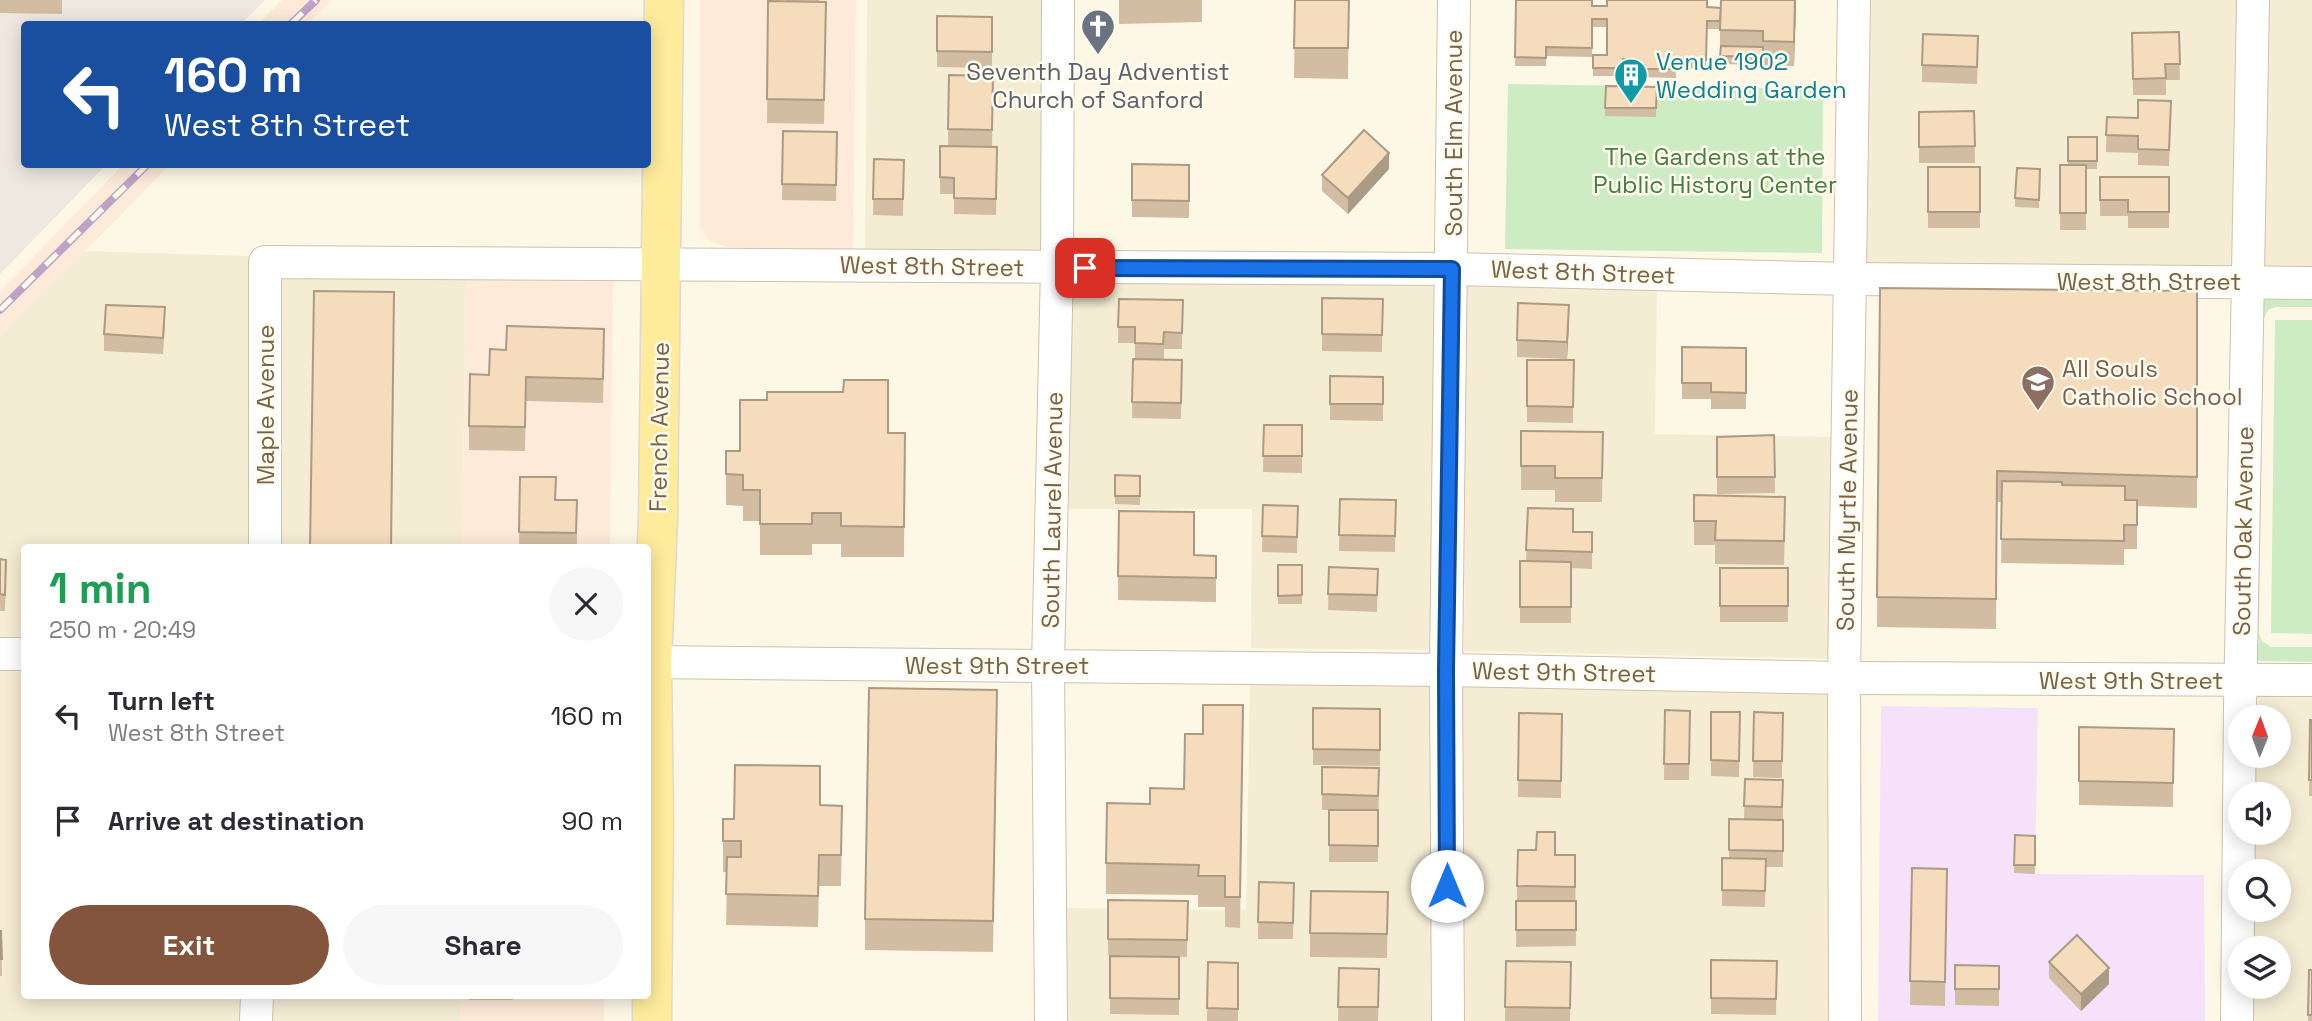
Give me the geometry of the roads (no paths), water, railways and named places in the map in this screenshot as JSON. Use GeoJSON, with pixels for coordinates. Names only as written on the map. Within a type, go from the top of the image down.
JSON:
{"type":"FeatureCollection","features":[{"type":"Feature","properties":{"kind":"main road","name":"French Avenue"},"geometry":{"type":"LineString","coordinates":[[651,644],[658,519],[664,0]]}},
{"type":"Feature","properties":{"kind":"main road","name":"French Avenue"},"geometry":{"type":"LineString","coordinates":[[651,702],[654,822],[652,1021]]}},
{"type":"Feature","properties":{"kind":"street","name":"South Laurel Avenue"},"geometry":{"type":"LineString","coordinates":[[1051,1021],[1048,665],[1057,268],[1058,0]]}},
{"type":"Feature","properties":{"kind":"street","name":"South Elm Avenue"},"geometry":{"type":"LineString","coordinates":[[1448,1021],[1446,670],[1454,0]]}},
{"type":"Feature","properties":{"kind":"street","name":"South Myrtle Avenue"},"geometry":{"type":"LineString","coordinates":[[1845,1021],[1844,678],[1854,0]]}},
{"type":"Feature","properties":{"kind":"street","name":"South Oak Avenue"},"geometry":{"type":"LineString","coordinates":[[2237,1021],[2253,0]]}},
{"type":"Feature","properties":{"kind":"street","name":"West 8th Street"},"geometry":{"type":"LineString","coordinates":[[265,262],[1452,269],[1851,279],[2312,283]]}},
{"type":"Feature","properties":{"kind":"street","name":"Maple Avenue"},"geometry":{"type":"LineString","coordinates":[[265,262],[265,544]]}},
{"type":"Feature","properties":{"kind":"street"},"geometry":{"type":"LineString","coordinates":[[0,654],[21,654]]}},
{"type":"Feature","properties":{"kind":"street","name":"West 9th Street"},"geometry":{"type":"LineString","coordinates":[[651,662],[1446,670],[1844,678],[2312,680]]}},
{"type":"Feature","properties":{"kind":"street"},"geometry":{"type":"LineString","coordinates":[[256,1021],[257,999]]}},
{"type":"Feature","properties":{"kind":"railway"},"geometry":{"type":"LineString","coordinates":[[294,21],[316,0]]}},
{"type":"Feature","properties":{"kind":"railway"},"geometry":{"type":"LineString","coordinates":[[0,310],[144,168]]}},
{"type":"Feature","properties":{"kind":"place","name":"Seventh Day Adventist Church of Sanford"},"geometry":{"type":"Point","coordinates":[1098,56]}},
{"type":"Feature","properties":{"kind":"place","name":"Venue 1902 Wedding Garden"},"geometry":{"type":"Point","coordinates":[1631,105]}},
{"type":"Feature","properties":{"kind":"place","name":"All Souls Catholic School"},"geometry":{"type":"Point","coordinates":[2038,412]}},
{"type":"Feature","properties":{"kind":"park label","name":"The Gardens at the Public History Center"},"geometry":{"type":"Point","coordinates":[1715,170]}}]}
